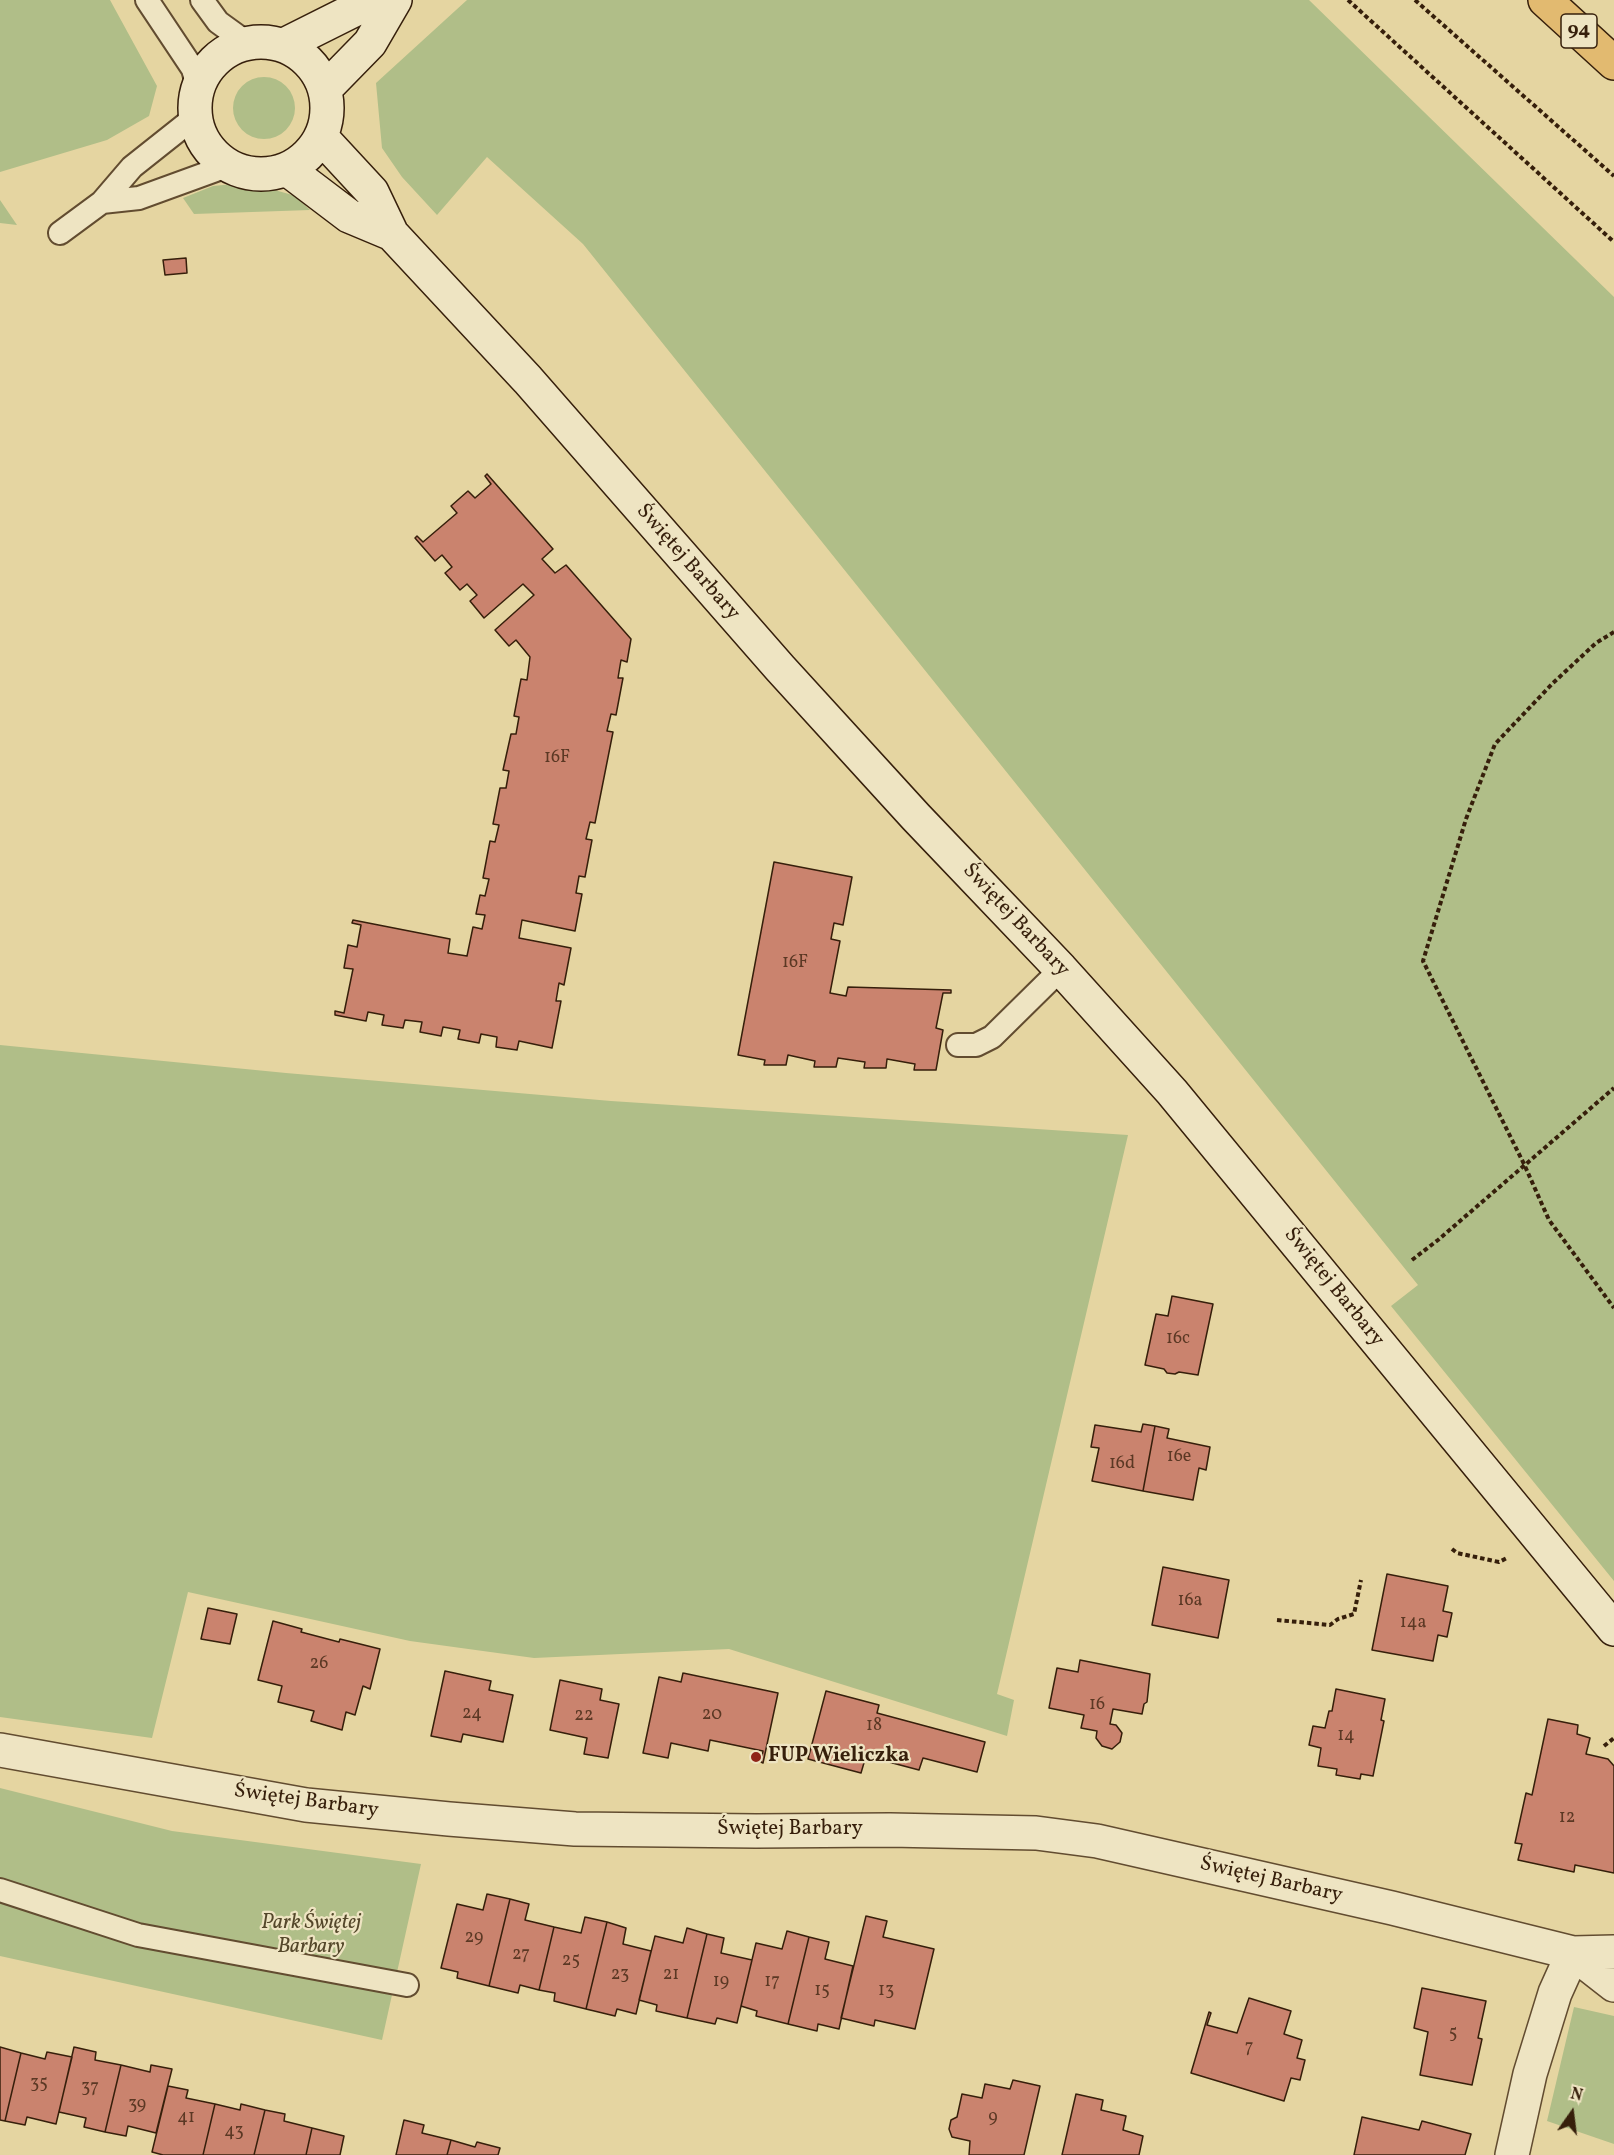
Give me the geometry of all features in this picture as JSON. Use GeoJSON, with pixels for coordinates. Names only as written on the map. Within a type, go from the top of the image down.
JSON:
{"type":"FeatureCollection","features":[{"type":"Feature","properties":{"kind":"main road","name":"94"},"geometry":{"type":"LineString","coordinates":[[1545,0],[1614,63]]}},
{"type":"Feature","properties":{"kind":"street"},"geometry":{"type":"LineString","coordinates":[[284,45],[374,0]]}},
{"type":"Feature","properties":{"kind":"street"},"geometry":{"type":"LineString","coordinates":[[326,88],[370,43],[395,0]]}},
{"type":"Feature","properties":{"kind":"street"},"geometry":{"type":"LineString","coordinates":[[266,41],[284,45],[301,53],[314,66],[326,88],[328,114],[322,138],[306,158],[287,169],[265,174],[242,171],[227,165],[213,155],[199,132],[196,102],[205,72],[216,58],[231,48],[247,43],[266,41]]}},
{"type":"Feature","properties":{"kind":"street","name":"Świętej Barbary"},"geometry":{"type":"LineString","coordinates":[[322,138],[372,192],[392,234],[528,380],[788,677],[1172,1092],[1614,1629]]}},
{"type":"Feature","properties":{"kind":"street","name":"Świętej Barbary"},"geometry":{"type":"LineString","coordinates":[[287,169],[349,216],[392,234]]}},
{"type":"Feature","properties":{"kind":"street","name":"Świętej Barbary"},"geometry":{"type":"LineString","coordinates":[[0,1750],[306,1805],[575,1829],[1036,1833],[1087,1840],[1359,1900],[1573,1953],[1614,1952]]}},
{"type":"Feature","properties":{"kind":"street"},"geometry":{"type":"LineString","coordinates":[[1512,2155],[1536,2054],[1555,1993],[1573,1953]]}},
{"type":"Feature","properties":{"kind":"street","name":"Świętej Barbary"},"geometry":{"type":"LineString","coordinates":[[1573,1953],[1614,1985]]}},
{"type":"Feature","properties":{"kind":"lane"},"geometry":{"type":"LineString","coordinates":[[60,233],[102,202],[132,166],[196,102],[192,69],[147,0]]}},
{"type":"Feature","properties":{"kind":"lane"},"geometry":{"type":"LineString","coordinates":[[202,0],[218,22],[247,43]]}},
{"type":"Feature","properties":{"kind":"lane"},"geometry":{"type":"LineString","coordinates":[[102,202],[139,198],[227,165]]}},
{"type":"Feature","properties":{"kind":"lane"},"geometry":{"type":"LineString","coordinates":[[958,1045],[976,1045],[992,1037],[1060,969]]}},
{"type":"Feature","properties":{"kind":"lane"},"geometry":{"type":"LineString","coordinates":[[0,1890],[138,1935],[407,1985]]}},
{"type":"Feature","properties":{"kind":"path"},"geometry":{"type":"LineString","coordinates":[[1348,0],[1614,242]]}},
{"type":"Feature","properties":{"kind":"path"},"geometry":{"type":"LineString","coordinates":[[1415,0],[1614,176]]}},
{"type":"Feature","properties":{"kind":"path"},"geometry":{"type":"LineString","coordinates":[[1614,632],[1596,643],[1553,683],[1495,744],[1466,819],[1423,961],[1524,1164],[1549,1220],[1614,1308]]}},
{"type":"Feature","properties":{"kind":"path"},"geometry":{"type":"LineString","coordinates":[[1412,1260],[1614,1088]]}},
{"type":"Feature","properties":{"kind":"path"},"geometry":{"type":"LineString","coordinates":[[1452,1549],[1456,1553],[1499,1562]]}},
{"type":"Feature","properties":{"kind":"path"},"geometry":{"type":"LineString","coordinates":[[1277,1620],[1330,1625],[1338,1619],[1354,1614],[1361,1580]]}},
{"type":"Feature","properties":{"kind":"path"},"geometry":{"type":"LineString","coordinates":[[1604,1746],[1614,1738]]}},
{"type":"Feature","properties":{"kind":"green space"},"geometry":{"type":"Polygon","coordinates":[[[0,0],[110,0],[157,86],[149,116],[107,140],[0,172],[0,0]]]}},
{"type":"Feature","properties":{"kind":"green space"},"geometry":{"type":"Polygon","coordinates":[[[467,0],[1309,0],[1614,297],[1614,1581],[1391,1306],[1418,1285],[583,244],[487,157],[437,215],[402,177],[382,148],[376,83],[467,0]]]}},
{"type":"Feature","properties":{"kind":"green space"},"geometry":{"type":"Polygon","coordinates":[[[264,77],[276,79],[286,86],[293,96],[295,108],[293,120],[286,130],[276,137],[264,139],[252,137],[242,130],[235,120],[233,108],[235,96],[242,86],[252,79],[264,77]]]}},
{"type":"Feature","properties":{"kind":"green space"},"geometry":{"type":"Polygon","coordinates":[[[234,184],[271,189],[296,196],[310,210],[194,214],[183,198],[213,186],[234,184]]]}},
{"type":"Feature","properties":{"kind":"green space"},"geometry":{"type":"Polygon","coordinates":[[[0,200],[17,225],[0,223],[0,200]]]}},
{"type":"Feature","properties":{"kind":"green space"},"geometry":{"type":"Polygon","coordinates":[[[0,1045],[611,1101],[1128,1135],[997,1694],[1014,1700],[1007,1736],[729,1649],[534,1658],[410,1641],[188,1592],[152,1738],[0,1717],[0,1045]]]}},
{"type":"Feature","properties":{"kind":"green space","name":"Park Świętej Barbary"},"geometry":{"type":"Polygon","coordinates":[[[0,1788],[172,1831],[421,1864],[382,2040],[0,1956],[0,1788]]]}},
{"type":"Feature","properties":{"kind":"green space"},"geometry":{"type":"Polygon","coordinates":[[[1574,2007],[1614,2016],[1614,2144],[1547,2121],[1574,2007]]]}},
{"type":"Feature","properties":{"kind":"building"},"geometry":{"type":"Polygon","coordinates":[[[186,258],[187,273],[165,275],[163,260],[186,258]]]}},
{"type":"Feature","properties":{"kind":"building"},"geometry":{"type":"Polygon","coordinates":[[[487,474],[553,549],[542,559],[555,573],[566,565],[631,639],[627,662],[621,660],[618,678],[623,678],[616,715],[611,714],[607,731],[613,732],[595,823],[590,822],[586,839],[592,840],[585,877],[579,876],[576,893],[582,894],[575,931],[522,920],[519,938],[571,948],[564,985],[559,983],[556,1001],[561,1001],[552,1048],[519,1041],[517,1050],[496,1047],[497,1037],[481,1034],[479,1043],[458,1039],[460,1030],[443,1027],[441,1036],[420,1032],[422,1022],[405,1020],[403,1028],[382,1025],[384,1015],[368,1012],[366,1021],[335,1015],[335,1011],[344,1013],[353,969],[344,968],[348,945],[357,947],[361,925],[352,923],[353,920],[450,939],[448,953],[467,956],[473,927],[482,929],[485,915],[476,914],[480,895],[485,896],[489,879],[483,878],[490,841],[495,842],[499,825],[493,824],[500,788],[506,788],[509,771],[503,770],[511,734],[516,734],[519,717],[514,716],[521,679],[527,680],[530,657],[516,640],[509,646],[495,630],[534,595],[523,584],[484,618],[470,601],[477,595],[467,584],[460,590],[445,573],[452,567],[442,555],[435,561],[415,538],[417,536],[423,542],[457,513],[451,506],[468,491],[475,498],[491,484],[485,476],[487,474]]]}},
{"type":"Feature","properties":{"kind":"building"},"geometry":{"type":"Polygon","coordinates":[[[774,862],[852,877],[843,925],[834,923],[831,939],[840,941],[830,993],[846,996],[848,987],[951,990],[951,993],[943,993],[936,1028],[943,1030],[936,1070],[914,1070],[915,1064],[887,1059],[886,1068],[864,1068],[865,1062],[838,1058],[836,1067],[814,1067],[815,1061],[788,1055],[786,1065],[764,1065],[765,1060],[738,1055],[774,862]]]}},
{"type":"Feature","properties":{"kind":"building"},"geometry":{"type":"Polygon","coordinates":[[[1172,1296],[1213,1304],[1198,1375],[1167,1373],[1164,1369],[1145,1365],[1156,1314],[1168,1316],[1172,1296]]]}},
{"type":"Feature","properties":{"kind":"building"},"geometry":{"type":"Polygon","coordinates":[[[1143,1424],[1155,1426],[1143,1491],[1092,1481],[1099,1448],[1091,1447],[1095,1425],[1141,1432],[1143,1424]]]}},
{"type":"Feature","properties":{"kind":"building"},"geometry":{"type":"Polygon","coordinates":[[[1155,1426],[1169,1429],[1167,1438],[1210,1447],[1206,1470],[1199,1468],[1193,1500],[1143,1491],[1155,1426]]]}},
{"type":"Feature","properties":{"kind":"building"},"geometry":{"type":"Polygon","coordinates":[[[1163,1567],[1229,1580],[1218,1638],[1152,1625],[1163,1567]]]}},
{"type":"Feature","properties":{"kind":"building"},"geometry":{"type":"Polygon","coordinates":[[[1387,1574],[1448,1586],[1443,1611],[1452,1613],[1447,1637],[1438,1635],[1433,1661],[1372,1650],[1387,1574]]]}},
{"type":"Feature","properties":{"kind":"building"},"geometry":{"type":"Polygon","coordinates":[[[208,1608],[237,1614],[230,1644],[201,1639],[208,1608]]]}},
{"type":"Feature","properties":{"kind":"building"},"geometry":{"type":"Polygon","coordinates":[[[273,1621],[302,1629],[301,1632],[339,1642],[340,1639],[380,1649],[370,1689],[363,1686],[355,1715],[346,1712],[342,1730],[311,1721],[314,1711],[278,1702],[282,1686],[258,1680],[273,1621]]]}},
{"type":"Feature","properties":{"kind":"building"},"geometry":{"type":"Polygon","coordinates":[[[1080,1660],[1150,1674],[1147,1702],[1144,1704],[1142,1714],[1113,1709],[1110,1724],[1116,1725],[1122,1733],[1120,1742],[1112,1749],[1102,1746],[1096,1738],[1097,1731],[1081,1728],[1084,1715],[1049,1708],[1057,1668],[1078,1672],[1080,1660]]]}},
{"type":"Feature","properties":{"kind":"building"},"geometry":{"type":"Polygon","coordinates":[[[445,1671],[491,1681],[489,1690],[513,1695],[503,1742],[463,1734],[461,1742],[431,1736],[445,1671]]]}},
{"type":"Feature","properties":{"kind":"building"},"geometry":{"type":"Polygon","coordinates":[[[683,1673],[778,1693],[763,1763],[761,1762],[763,1751],[710,1740],[708,1751],[671,1743],[668,1758],[643,1753],[659,1677],[681,1682],[683,1673]]]}},
{"type":"Feature","properties":{"kind":"building"},"geometry":{"type":"Polygon","coordinates":[[[560,1680],[602,1689],[600,1700],[619,1704],[608,1758],[584,1754],[587,1738],[550,1730],[560,1680]]]}},
{"type":"Feature","properties":{"kind":"building"},"geometry":{"type":"Polygon","coordinates":[[[1336,1689],[1385,1699],[1381,1720],[1384,1721],[1373,1776],[1361,1774],[1360,1779],[1336,1775],[1337,1769],[1318,1766],[1321,1748],[1309,1745],[1313,1726],[1325,1728],[1329,1711],[1332,1711],[1336,1689]]]}},
{"type":"Feature","properties":{"kind":"building"},"geometry":{"type":"Polygon","coordinates":[[[826,1691],[879,1705],[877,1713],[985,1742],[977,1772],[923,1758],[919,1770],[866,1756],[861,1773],[808,1759],[826,1691]]]}},
{"type":"Feature","properties":{"kind":"building"},"geometry":{"type":"Polygon","coordinates":[[[1548,1719],[1578,1725],[1577,1734],[1590,1738],[1586,1754],[1608,1759],[1614,1766],[1614,1873],[1575,1865],[1574,1872],[1518,1860],[1522,1844],[1515,1843],[1526,1793],[1532,1795],[1548,1719]]]}},
{"type":"Feature","properties":{"kind":"building"},"geometry":{"type":"Polygon","coordinates":[[[487,1894],[510,1899],[489,1986],[457,1978],[458,1972],[441,1968],[457,1904],[483,1910],[487,1894]]]}},
{"type":"Feature","properties":{"kind":"building"},"geometry":{"type":"Polygon","coordinates":[[[510,1899],[529,1904],[525,1920],[554,1927],[539,1990],[520,1985],[518,1993],[489,1986],[510,1899]]]}},
{"type":"Feature","properties":{"kind":"building"},"geometry":{"type":"Polygon","coordinates":[[[866,1916],[887,1921],[883,1937],[934,1949],[915,2029],[875,2020],[874,2026],[841,2018],[866,1916]]]}},
{"type":"Feature","properties":{"kind":"building"},"geometry":{"type":"Polygon","coordinates":[[[585,1917],[607,1922],[586,2009],[554,2001],[555,1993],[539,1990],[554,1927],[581,1933],[585,1917]]]}},
{"type":"Feature","properties":{"kind":"building"},"geometry":{"type":"Polygon","coordinates":[[[607,1922],[626,1928],[623,1944],[651,1951],[636,2014],[617,2009],[615,2016],[586,2009],[607,1922]]]}},
{"type":"Feature","properties":{"kind":"building"},"geometry":{"type":"Polygon","coordinates":[[[687,1928],[707,1934],[687,2018],[656,2011],[657,2005],[639,2000],[655,1936],[683,1943],[687,1928]]]}},
{"type":"Feature","properties":{"kind":"building"},"geometry":{"type":"Polygon","coordinates":[[[787,1931],[809,1937],[788,2024],[756,2016],[757,2011],[741,2006],[756,1943],[782,1949],[787,1931]]]}},
{"type":"Feature","properties":{"kind":"building"},"geometry":{"type":"Polygon","coordinates":[[[707,1934],[724,1938],[721,1953],[752,1960],[737,2023],[717,2018],[715,2024],[687,2018],[707,1934]]]}},
{"type":"Feature","properties":{"kind":"building"},"geometry":{"type":"Polygon","coordinates":[[[809,1937],[829,1942],[825,1959],[853,1966],[839,2029],[818,2024],[817,2031],[788,2024],[809,1937]]]}},
{"type":"Feature","properties":{"kind":"building"},"geometry":{"type":"Polygon","coordinates":[[[1422,1988],[1486,2001],[1478,2038],[1482,2039],[1472,2085],[1420,2075],[1428,2032],[1414,2028],[1422,1988]]]}},
{"type":"Feature","properties":{"kind":"building"},"geometry":{"type":"Polygon","coordinates":[[[1249,1998],[1291,2011],[1284,2034],[1302,2040],[1297,2058],[1305,2060],[1300,2080],[1291,2078],[1284,2101],[1191,2073],[1209,2012],[1211,2013],[1207,2025],[1237,2033],[1249,1998]]]}},
{"type":"Feature","properties":{"kind":"building"},"geometry":{"type":"Polygon","coordinates":[[[0,2047],[21,2053],[5,2121],[0,2120],[0,2047]]]}},
{"type":"Feature","properties":{"kind":"building"},"geometry":{"type":"Polygon","coordinates":[[[74,2047],[96,2052],[95,2060],[121,2065],[105,2132],[84,2127],[86,2118],[59,2112],[74,2047]]]}},
{"type":"Feature","properties":{"kind":"building"},"geometry":{"type":"Polygon","coordinates":[[[47,2052],[72,2057],[56,2124],[27,2117],[25,2125],[5,2121],[21,2053],[45,2059],[47,2052]]]}},
{"type":"Feature","properties":{"kind":"building"},"geometry":{"type":"Polygon","coordinates":[[[121,2065],[150,2072],[151,2065],[172,2069],[156,2133],[128,2126],[126,2136],[105,2132],[121,2065]]]}},
{"type":"Feature","properties":{"kind":"building"},"geometry":{"type":"Polygon","coordinates":[[[1013,2080],[1040,2086],[1024,2155],[969,2155],[970,2141],[952,2137],[949,2129],[951,2120],[957,2117],[962,2094],[982,2098],[985,2084],[1010,2089],[1013,2080]]]}},
{"type":"Feature","properties":{"kind":"building"},"geometry":{"type":"Polygon","coordinates":[[[168,2086],[188,2090],[186,2098],[215,2104],[203,2155],[163,2155],[152,2152],[168,2086]]]}},
{"type":"Feature","properties":{"kind":"building"},"geometry":{"type":"Polygon","coordinates":[[[1076,2094],[1103,2100],[1101,2110],[1126,2116],[1123,2130],[1143,2136],[1139,2155],[1062,2155],[1076,2094]]]}},
{"type":"Feature","properties":{"kind":"building"},"geometry":{"type":"Polygon","coordinates":[[[215,2104],[240,2110],[241,2104],[265,2110],[254,2155],[203,2155],[215,2104]]]}},
{"type":"Feature","properties":{"kind":"building"},"geometry":{"type":"Polygon","coordinates":[[[265,2110],[285,2114],[284,2121],[312,2128],[306,2155],[254,2155],[265,2110]]]}},
{"type":"Feature","properties":{"kind":"building"},"geometry":{"type":"Polygon","coordinates":[[[1362,2117],[1419,2130],[1422,2121],[1471,2134],[1465,2155],[1354,2155],[1362,2117]]]}},
{"type":"Feature","properties":{"kind":"building"},"geometry":{"type":"Polygon","coordinates":[[[404,2120],[424,2125],[422,2133],[451,2140],[447,2155],[396,2155],[404,2120]]]}},
{"type":"Feature","properties":{"kind":"building"},"geometry":{"type":"Polygon","coordinates":[[[312,2128],[344,2136],[340,2155],[306,2155],[312,2128]]]}},
{"type":"Feature","properties":{"kind":"building"},"geometry":{"type":"Polygon","coordinates":[[[451,2140],[475,2147],[477,2142],[500,2148],[498,2155],[447,2155],[451,2140]]]}},
{"type":"Feature","properties":{"kind":"place","name":"FUP Wieliczka"},"geometry":{"type":"Point","coordinates":[756,1757]}}]}
